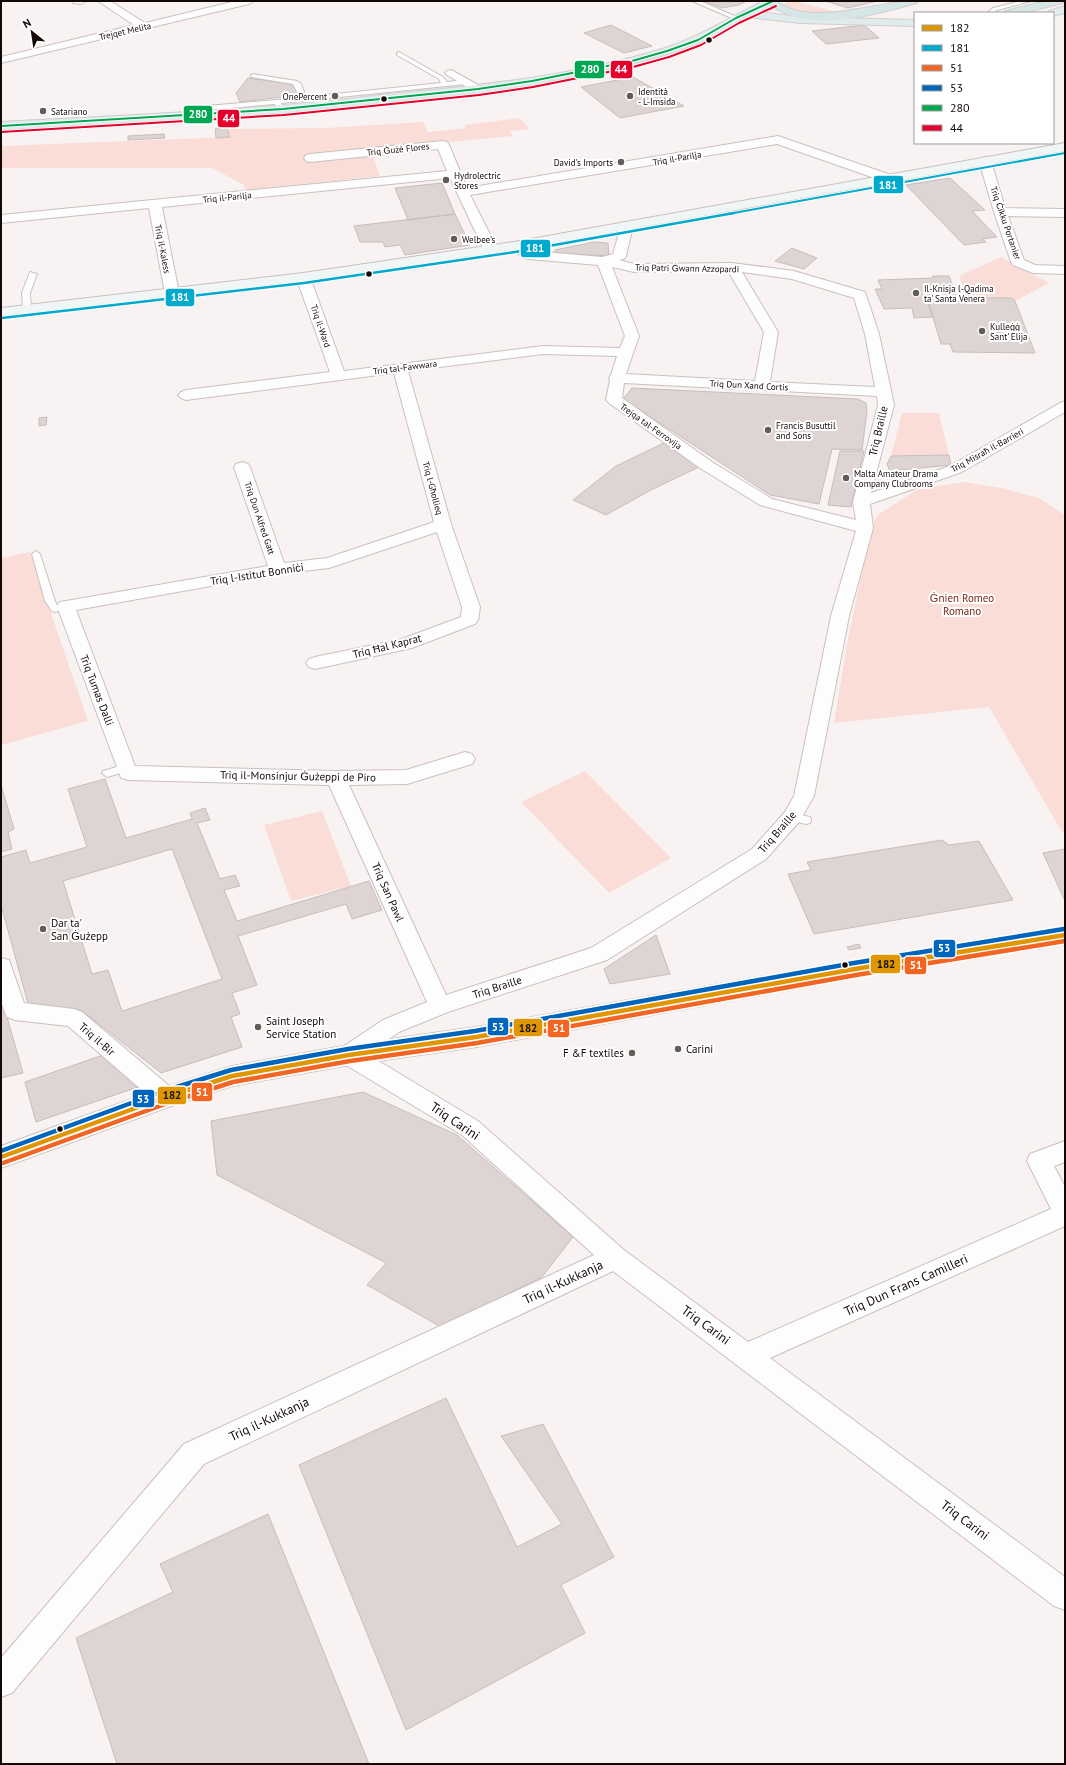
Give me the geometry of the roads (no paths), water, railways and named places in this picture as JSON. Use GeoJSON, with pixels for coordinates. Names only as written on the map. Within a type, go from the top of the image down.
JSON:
{"type":"FeatureCollection","features":[{"type":"Feature","properties":{"kind":"highway"},"geometry":{"type":"LineString","coordinates":[[772,1],[788,12],[805,16],[850,14],[916,4]]}},
{"type":"Feature","properties":{"kind":"highway"},"geometry":{"type":"LineString","coordinates":[[1013,12],[1059,1]]}},
{"type":"Feature","properties":{"kind":"main road"},"geometry":{"type":"LineString","coordinates":[[1,126],[278,106],[478,89],[581,72],[667,51],[698,40],[772,1]]}},
{"type":"Feature","properties":{"kind":"main road"},"geometry":{"type":"LineString","coordinates":[[1054,13],[1065,9]]}},
{"type":"Feature","properties":{"kind":"main road"},"geometry":{"type":"LineString","coordinates":[[741,16],[801,20],[914,23]]}},
{"type":"Feature","properties":{"kind":"main road"},"geometry":{"type":"LineString","coordinates":[[1,312],[303,277],[491,250],[1065,147]]}},
{"type":"Feature","properties":{"kind":"main road"},"geometry":{"type":"LineString","coordinates":[[1,1157],[232,1076],[349,1055],[476,1037],[848,971],[1065,935]]}},
{"type":"Feature","properties":{"kind":"street"},"geometry":{"type":"LineString","coordinates":[[76,1],[81,1]]}},
{"type":"Feature","properties":{"kind":"street"},"geometry":{"type":"LineString","coordinates":[[103,1],[143,26]]}},
{"type":"Feature","properties":{"kind":"street","name":"Trejqet Melita"},"geometry":{"type":"LineString","coordinates":[[1,60],[249,1]]}},
{"type":"Feature","properties":{"kind":"street"},"geometry":{"type":"LineString","coordinates":[[1,65],[40,51]]}},
{"type":"Feature","properties":{"kind":"street"},"geometry":{"type":"LineString","coordinates":[[451,73],[478,89]]}},
{"type":"Feature","properties":{"kind":"street","name":"Triq il-Parilja"},"geometry":{"type":"LineString","coordinates":[[462,193],[778,140],[887,178]]}},
{"type":"Feature","properties":{"kind":"street","name":"Triq Ġużè Flores"},"geometry":{"type":"LineString","coordinates":[[310,158],[443,145],[453,174],[491,250]]}},
{"type":"Feature","properties":{"kind":"street","name":"Triq Ċikku Portanier"},"geometry":{"type":"LineString","coordinates":[[985,161],[1000,212],[1018,262],[1033,269],[1065,270]]}},
{"type":"Feature","properties":{"kind":"street","name":"Triq il-Parilja"},"geometry":{"type":"LineString","coordinates":[[1,219],[155,205],[453,174]]}},
{"type":"Feature","properties":{"kind":"street","name":"Triq il-Kaless"},"geometry":{"type":"LineString","coordinates":[[155,205],[172,293]]}},
{"type":"Feature","properties":{"kind":"street"},"geometry":{"type":"LineString","coordinates":[[1000,212],[1065,213]]}},
{"type":"Feature","properties":{"kind":"street"},"geometry":{"type":"LineString","coordinates":[[603,261],[619,256],[626,226]]}},
{"type":"Feature","properties":{"kind":"street","name":"Triq Patri Ġwann Azzopardi"},"geometry":{"type":"LineString","coordinates":[[514,246],[529,255],[603,261],[634,268],[732,267],[794,275],[860,295]]}},
{"type":"Feature","properties":{"kind":"street","name":"Trejqa tal-Ferrovija"},"geometry":{"type":"LineString","coordinates":[[603,261],[632,336],[624,352],[616,378],[614,400],[706,465],[766,502],[864,528]]}},
{"type":"Feature","properties":{"kind":"street"},"geometry":{"type":"LineString","coordinates":[[732,267],[771,332],[762,385]]}},
{"type":"Feature","properties":{"kind":"street","name":"Triq il-Ward"},"geometry":{"type":"LineString","coordinates":[[303,277],[338,375]]}},
{"type":"Feature","properties":{"kind":"street","name":"Triq Braille"},"geometry":{"type":"LineString","coordinates":[[349,1055],[391,1026],[440,1006],[599,954],[759,854],[799,819],[840,616],[864,528],[861,502],[886,405],[882,392],[872,334],[860,295]]}},
{"type":"Feature","properties":{"kind":"street","name":"Triq tal-Fawwara"},"geometry":{"type":"LineString","coordinates":[[186,395],[543,350],[624,352]]}},
{"type":"Feature","properties":{"kind":"street","name":"Triq l-Għollieq"},"geometry":{"type":"LineString","coordinates":[[400,368],[443,524],[471,607]]}},
{"type":"Feature","properties":{"kind":"street","name":"Triq Dun Xand Cortis"},"geometry":{"type":"LineString","coordinates":[[616,378],[882,392]]}},
{"type":"Feature","properties":{"kind":"street","name":"Triq Misraħ il-Barrieri"},"geometry":{"type":"LineString","coordinates":[[861,502],[956,469],[1065,406]]}},
{"type":"Feature","properties":{"kind":"street","name":"Triq Dun Alfred Gatt"},"geometry":{"type":"LineString","coordinates":[[242,466],[278,569]]}},
{"type":"Feature","properties":{"kind":"street","name":"Triq l-Istitut Bonniċi"},"geometry":{"type":"LineString","coordinates":[[66,606],[278,569],[329,563],[443,524]]}},
{"type":"Feature","properties":{"kind":"street","name":"Triq Tumas Dalli"},"geometry":{"type":"LineString","coordinates":[[66,606],[128,770]]}},
{"type":"Feature","properties":{"kind":"street","name":"Triq Ħal Kaprat"},"geometry":{"type":"LineString","coordinates":[[315,663],[406,644],[469,620],[471,607]]}},
{"type":"Feature","properties":{"kind":"street","name":"Triq il-Monsinjur Ġużeppi de Piro"},"geometry":{"type":"LineString","coordinates":[[128,770],[336,778],[407,777],[465,759]]}},
{"type":"Feature","properties":{"kind":"street","name":"Triq San Pawl"},"geometry":{"type":"LineString","coordinates":[[336,778],[440,1006]]}},
{"type":"Feature","properties":{"kind":"street","name":"Triq il-Bir"},"geometry":{"type":"LineString","coordinates":[[1,966],[15,1012],[74,1018],[166,1098]]}},
{"type":"Feature","properties":{"kind":"street","name":"Triq Carini"},"geometry":{"type":"LineString","coordinates":[[349,1055],[470,1128],[615,1258],[1065,1595]]}},
{"type":"Feature","properties":{"kind":"street","name":"Triq Dun Frans Camilleri"},"geometry":{"type":"LineString","coordinates":[[747,1356],[1065,1213],[1039,1161],[1065,1151]]}},
{"type":"Feature","properties":{"kind":"street","name":"Triq il-Kukkanja"},"geometry":{"type":"LineString","coordinates":[[1,1682],[194,1454],[615,1258]]}},
{"type":"Feature","properties":{"kind":"lane"},"geometry":{"type":"LineString","coordinates":[[695,1],[741,16]]}},
{"type":"Feature","properties":{"kind":"lane"},"geometry":{"type":"LineString","coordinates":[[991,12],[995,9],[1028,1]]}},
{"type":"Feature","properties":{"kind":"lane"},"geometry":{"type":"LineString","coordinates":[[400,54],[441,78],[445,84]]}},
{"type":"Feature","properties":{"kind":"lane"},"geometry":{"type":"LineString","coordinates":[[252,76],[295,82],[298,84],[304,99]]}},
{"type":"Feature","properties":{"kind":"lane"},"geometry":{"type":"LineString","coordinates":[[207,108],[278,106],[304,99],[466,82]]}},
{"type":"Feature","properties":{"kind":"lane"},"geometry":{"type":"LineString","coordinates":[[27,310],[26,293],[33,274]]}},
{"type":"Feature","properties":{"kind":"lane"},"geometry":{"type":"LineString","coordinates":[[36,554],[52,605],[55,609],[66,606]]}},
{"type":"Feature","properties":{"kind":"lane"},"geometry":{"type":"LineString","coordinates":[[107,773],[128,770]]}},
{"type":"Feature","properties":{"kind":"place","name":"OnePercent"},"geometry":{"type":"Point","coordinates":[335,96]}},
{"type":"Feature","properties":{"kind":"place","name":"Identità - L-Imsida"},"geometry":{"type":"Point","coordinates":[630,96]}},
{"type":"Feature","properties":{"kind":"place","name":"Satariano"},"geometry":{"type":"Point","coordinates":[43,111]}},
{"type":"Feature","properties":{"kind":"place","name":"David's Imports"},"geometry":{"type":"Point","coordinates":[621,162]}},
{"type":"Feature","properties":{"kind":"place","name":"Hydrolectric Stores"},"geometry":{"type":"Point","coordinates":[446,180]}},
{"type":"Feature","properties":{"kind":"place","name":"Welbee's"},"geometry":{"type":"Point","coordinates":[454,239]}},
{"type":"Feature","properties":{"kind":"place","name":"Il-Knisja l-Qadima ta' Santa Venera"},"geometry":{"type":"Point","coordinates":[916,293]}},
{"type":"Feature","properties":{"kind":"place","name":"Kulleġġ Sant' Elija"},"geometry":{"type":"Point","coordinates":[982,331]}},
{"type":"Feature","properties":{"kind":"place","name":"Francis Busuttil and Sons"},"geometry":{"type":"Point","coordinates":[768,430]}},
{"type":"Feature","properties":{"kind":"place","name":"Malta Amateur Drama Company Clubrooms"},"geometry":{"type":"Point","coordinates":[846,478]}},
{"type":"Feature","properties":{"kind":"place","name":"Dar ta' San Ġużepp"},"geometry":{"type":"Point","coordinates":[43,929]}},
{"type":"Feature","properties":{"kind":"place","name":"Saint Joseph Service Station"},"geometry":{"type":"Point","coordinates":[258,1027]}},
{"type":"Feature","properties":{"kind":"place","name":"Carini"},"geometry":{"type":"Point","coordinates":[678,1049]}},
{"type":"Feature","properties":{"kind":"place","name":"F &F textiles"},"geometry":{"type":"Point","coordinates":[632,1053]}},
{"type":"Feature","properties":{"kind":"park label","name":"Ġnien Romeo Romano"},"geometry":{"type":"Point","coordinates":[962,604]}}]}
